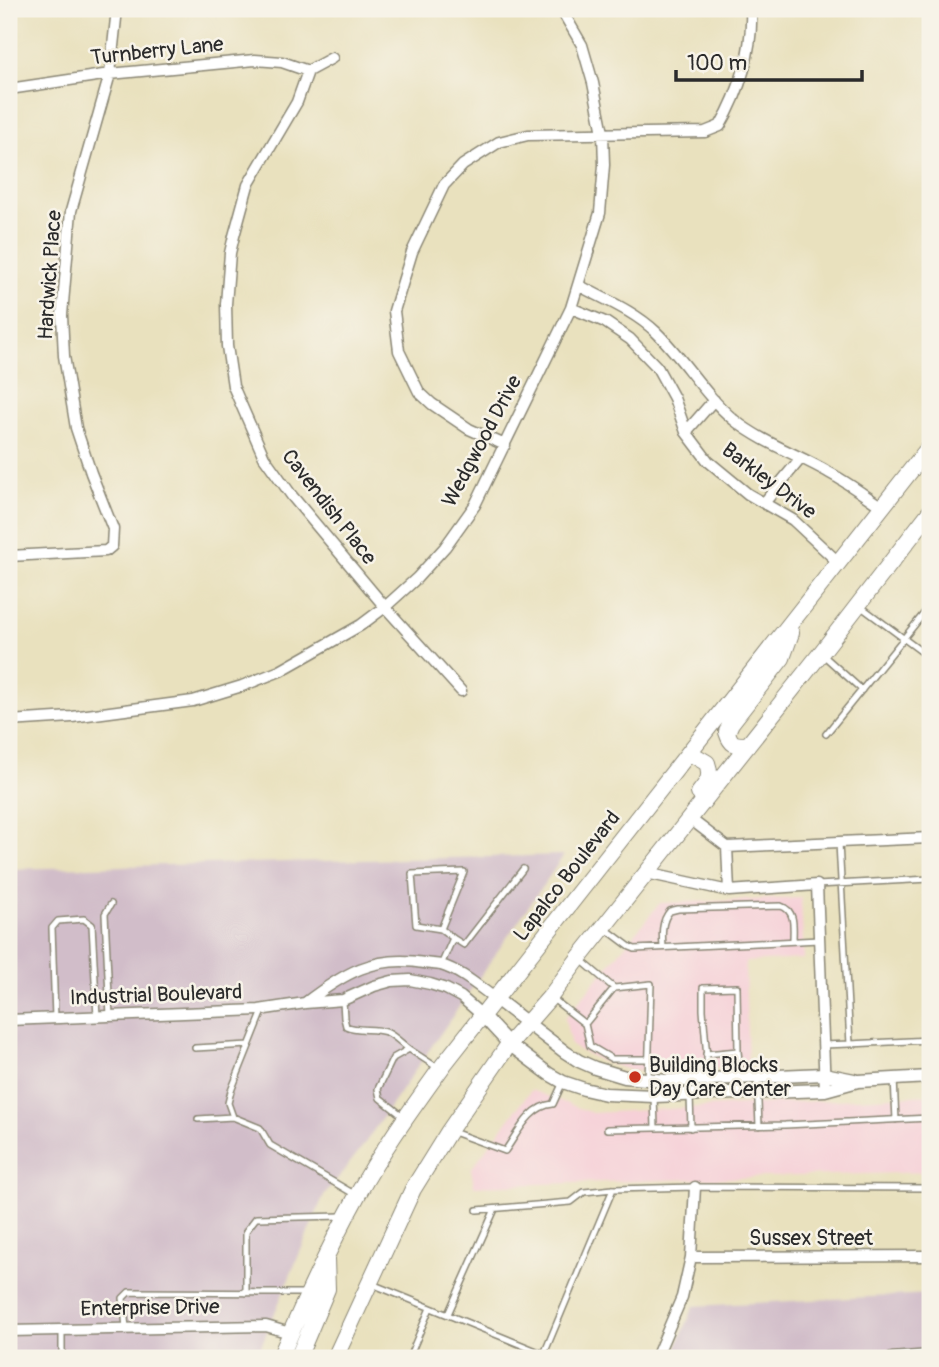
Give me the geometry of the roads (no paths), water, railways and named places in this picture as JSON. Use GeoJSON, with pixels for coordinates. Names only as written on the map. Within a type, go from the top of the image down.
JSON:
{"type":"FeatureCollection","features":[{"type":"Feature","properties":{"kind":"main road","name":"Lapalco Boulevard"},"geometry":{"type":"LineString","coordinates":[[280,1358],[346,1216],[405,1118],[440,1069],[930,446]]}},
{"type":"Feature","properties":{"kind":"main road"},"geometry":{"type":"LineString","coordinates":[[335,1358],[413,1189],[509,1044],[550,997],[929,516]]}},
{"type":"Feature","properties":{"kind":"main road"},"geometry":{"type":"LineString","coordinates":[[748,745],[736,745],[730,741],[727,732],[731,723],[782,658],[797,617]]}},
{"type":"Feature","properties":{"kind":"main road"},"geometry":{"type":"LineString","coordinates":[[617,909],[641,864],[707,783],[710,772],[707,763],[690,754]]}},
{"type":"Feature","properties":{"kind":"main road"},"geometry":{"type":"LineString","coordinates":[[298,1358],[327,1289],[326,1257]]}},
{"type":"Feature","properties":{"kind":"street","name":"Hardwick Place"},"geometry":{"type":"LineString","coordinates":[[9,556],[106,551],[112,547],[113,528],[76,428],[64,356],[62,315],[71,211],[110,74],[117,9]]}},
{"type":"Feature","properties":{"kind":"street","name":"Wedgwood Drive"},"geometry":{"type":"LineString","coordinates":[[9,721],[72,717],[193,701],[281,671],[361,625],[385,607],[417,578],[445,547],[475,505],[571,308],[600,213],[604,165],[603,132],[582,46],[561,9]]}},
{"type":"Feature","properties":{"kind":"street"},"geometry":{"type":"LineString","coordinates":[[505,445],[469,429],[432,404],[419,392],[399,351],[394,311],[412,252],[444,185],[463,165],[499,142],[528,135],[705,132],[720,126],[737,93],[750,42],[751,9]]}},
{"type":"Feature","properties":{"kind":"street"},"geometry":{"type":"LineString","coordinates":[[308,71],[332,58]]}},
{"type":"Feature","properties":{"kind":"street","name":"Turnberry Lane"},"geometry":{"type":"LineString","coordinates":[[9,89],[110,74],[254,60],[282,62],[308,71]]}},
{"type":"Feature","properties":{"kind":"street","name":"Cavendish Place"},"geometry":{"type":"LineString","coordinates":[[308,71],[297,102],[248,185],[230,253],[226,304],[227,346],[233,386],[264,457],[292,496],[385,607],[461,691]]}},
{"type":"Feature","properties":{"kind":"street"},"geometry":{"type":"LineString","coordinates":[[578,285],[640,318],[734,420],[765,442],[830,473],[882,507]]}},
{"type":"Feature","properties":{"kind":"street","name":"Barkley Drive"},"geometry":{"type":"LineString","coordinates":[[571,308],[605,322],[630,339],[657,367],[674,398],[686,432],[708,461],[748,495],[793,520],[839,563]]}},
{"type":"Feature","properties":{"kind":"street"},"geometry":{"type":"LineString","coordinates":[[648,358],[663,340]]}},
{"type":"Feature","properties":{"kind":"street"},"geometry":{"type":"LineString","coordinates":[[686,432],[714,400]]}},
{"type":"Feature","properties":{"kind":"street"},"geometry":{"type":"LineString","coordinates":[[764,503],[801,458]]}},
{"type":"Feature","properties":{"kind":"street"},"geometry":{"type":"LineString","coordinates":[[689,818],[727,847],[930,838]]}},
{"type":"Feature","properties":{"kind":"street"},"geometry":{"type":"LineString","coordinates":[[727,847],[729,891]]}},
{"type":"Feature","properties":{"kind":"street"},"geometry":{"type":"LineString","coordinates":[[646,873],[729,891],[817,885],[825,1090]]}},
{"type":"Feature","properties":{"kind":"street","name":"Industrial Boulevard"},"geometry":{"type":"LineString","coordinates":[[305,1003],[330,984],[373,963],[396,959],[441,965],[463,976],[496,999],[565,1052],[594,1068],[625,1077],[689,1081],[824,1074],[858,1081]]}},
{"type":"Feature","properties":{"kind":"street","name":"Industrial Boulevard"},"geometry":{"type":"LineString","coordinates":[[9,1020],[263,1010],[343,1000],[374,986],[392,981],[410,981],[446,989],[461,997],[509,1044],[549,1074],[564,1082],[606,1094],[690,1096],[825,1090],[858,1081]]}},
{"type":"Feature","properties":{"kind":"street"},"geometry":{"type":"LineString","coordinates":[[858,1081],[930,1077]]}},
{"type":"Feature","properties":{"kind":"street"},"geometry":{"type":"LineString","coordinates":[[656,1358],[682,1297],[691,1257],[695,1187]]}},
{"type":"Feature","properties":{"kind":"street","name":"Sussex Street"},"geometry":{"type":"LineString","coordinates":[[691,1257],[930,1256]]}},
{"type":"Feature","properties":{"kind":"street","name":"Enterprise Drive"},"geometry":{"type":"LineString","coordinates":[[9,1331],[266,1326],[290,1333]]}},
{"type":"Feature","properties":{"kind":"street"},"geometry":{"type":"LineString","coordinates":[[892,1358],[930,1355]]}},
{"type":"Feature","properties":{"kind":"lane"},"geometry":{"type":"LineString","coordinates":[[858,604],[930,658]]}},
{"type":"Feature","properties":{"kind":"lane"},"geometry":{"type":"LineString","coordinates":[[827,734],[930,606]]}},
{"type":"Feature","properties":{"kind":"lane"},"geometry":{"type":"LineString","coordinates":[[821,653],[862,690]]}},
{"type":"Feature","properties":{"kind":"lane"},"geometry":{"type":"LineString","coordinates":[[839,843],[850,1044]]}},
{"type":"Feature","properties":{"kind":"lane"},"geometry":{"type":"LineString","coordinates":[[441,929],[464,872],[412,874],[416,925],[441,929],[464,945],[523,869]]}},
{"type":"Feature","properties":{"kind":"lane"},"geometry":{"type":"LineString","coordinates":[[817,885],[930,879]]}},
{"type":"Feature","properties":{"kind":"lane"},"geometry":{"type":"LineString","coordinates":[[110,1016],[105,914],[111,904]]}},
{"type":"Feature","properties":{"kind":"lane"},"geometry":{"type":"LineString","coordinates":[[663,947],[665,918],[674,909],[781,906],[789,909],[792,915],[793,941]]}},
{"type":"Feature","properties":{"kind":"lane"},"geometry":{"type":"LineString","coordinates":[[55,1018],[52,928],[58,921],[85,919],[92,925],[97,1017]]}},
{"type":"Feature","properties":{"kind":"lane"},"geometry":{"type":"LineString","coordinates":[[603,927],[635,949],[819,940]]}},
{"type":"Feature","properties":{"kind":"lane"},"geometry":{"type":"LineString","coordinates":[[441,965],[453,938]]}},
{"type":"Feature","properties":{"kind":"lane"},"geometry":{"type":"LineString","coordinates":[[579,958],[614,988]]}},
{"type":"Feature","properties":{"kind":"lane"},"geometry":{"type":"LineString","coordinates":[[585,1024],[614,988],[651,984],[649,1080]]}},
{"type":"Feature","properties":{"kind":"lane"},"geometry":{"type":"LineString","coordinates":[[710,1094],[703,988],[737,987],[738,1051],[743,1093]]}},
{"type":"Feature","properties":{"kind":"lane"},"geometry":{"type":"LineString","coordinates":[[550,997],[585,1024],[590,1046],[612,1059],[649,1059]]}},
{"type":"Feature","properties":{"kind":"lane"},"geometry":{"type":"LineString","coordinates":[[343,1000],[346,1026],[351,1029],[388,1032],[408,1049],[440,1069]]}},
{"type":"Feature","properties":{"kind":"lane"},"geometry":{"type":"LineString","coordinates":[[233,1117],[228,1103],[231,1091],[263,1010]]}},
{"type":"Feature","properties":{"kind":"lane"},"geometry":{"type":"LineString","coordinates":[[823,1045],[930,1040]]}},
{"type":"Feature","properties":{"kind":"lane"},"geometry":{"type":"LineString","coordinates":[[195,1048],[249,1045]]}},
{"type":"Feature","properties":{"kind":"lane"},"geometry":{"type":"LineString","coordinates":[[405,1118],[380,1098],[378,1089],[393,1058],[408,1049]]}},
{"type":"Feature","properties":{"kind":"lane"},"geometry":{"type":"LineString","coordinates":[[706,1054],[738,1051]]}},
{"type":"Feature","properties":{"kind":"lane"},"geometry":{"type":"LineString","coordinates":[[757,1077],[759,1126]]}},
{"type":"Feature","properties":{"kind":"lane"},"geometry":{"type":"LineString","coordinates":[[894,1079],[896,1120]]}},
{"type":"Feature","properties":{"kind":"lane"},"geometry":{"type":"LineString","coordinates":[[689,1081],[691,1128]]}},
{"type":"Feature","properties":{"kind":"lane"},"geometry":{"type":"LineString","coordinates":[[449,1131],[505,1151],[534,1110],[553,1104],[564,1082]]}},
{"type":"Feature","properties":{"kind":"lane"},"geometry":{"type":"LineString","coordinates":[[654,1096],[655,1128]]}},
{"type":"Feature","properties":{"kind":"lane"},"geometry":{"type":"LineString","coordinates":[[198,1119],[233,1117],[260,1128],[270,1145],[357,1196]]}},
{"type":"Feature","properties":{"kind":"lane"},"geometry":{"type":"LineString","coordinates":[[607,1129],[759,1126],[930,1118]]}},
{"type":"Feature","properties":{"kind":"lane"},"geometry":{"type":"LineString","coordinates":[[477,1210],[571,1202],[584,1192],[613,1189],[930,1188]]}},
{"type":"Feature","properties":{"kind":"lane"},"geometry":{"type":"LineString","coordinates":[[369,1283],[544,1354],[613,1189]]}},
{"type":"Feature","properties":{"kind":"lane"},"geometry":{"type":"LineString","coordinates":[[448,1314],[495,1209]]}},
{"type":"Feature","properties":{"kind":"lane"},"geometry":{"type":"LineString","coordinates":[[246,1293],[247,1231],[256,1218],[346,1216]]}},
{"type":"Feature","properties":{"kind":"lane"},"geometry":{"type":"LineString","coordinates":[[126,1328],[124,1298],[129,1292],[308,1293]]}},
{"type":"Feature","properties":{"kind":"lane"},"geometry":{"type":"LineString","coordinates":[[409,1358],[430,1308]]}},
{"type":"Feature","properties":{"kind":"lane"},"geometry":{"type":"LineString","coordinates":[[62,1329],[62,1358]]}},
{"type":"Feature","properties":{"kind":"place","name":"Building Blocks Day Care Center"},"geometry":{"type":"Point","coordinates":[635,1077]}}]}
